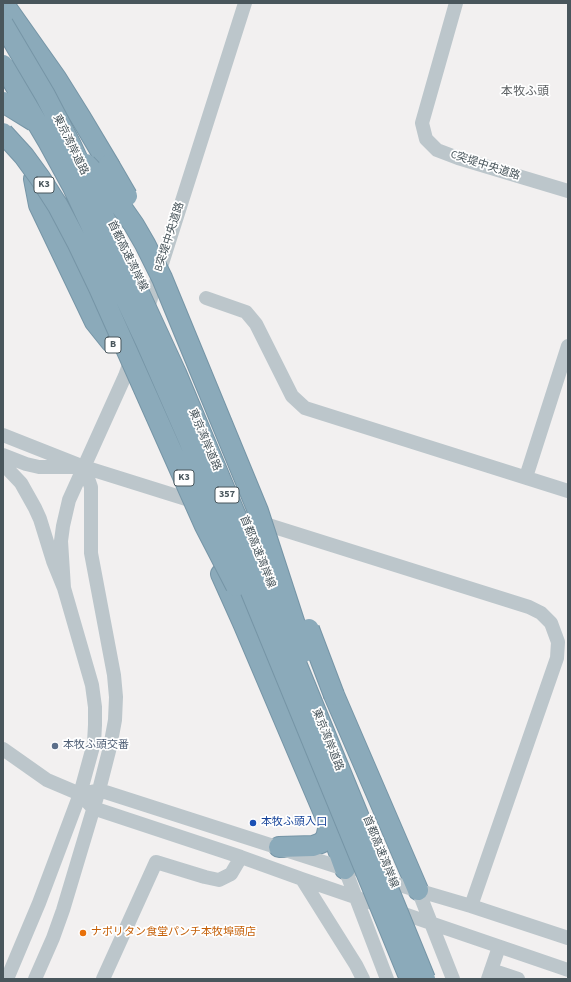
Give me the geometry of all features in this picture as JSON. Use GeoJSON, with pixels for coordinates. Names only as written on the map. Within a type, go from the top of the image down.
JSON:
{"type":"FeatureCollection","features":[{"type":"Feature","properties":{"kind":"highway"},"geometry":{"type":"LineString","coordinates":[[3,3],[81,118],[160,257],[189,318],[264,505],[292,587],[334,696],[418,890]]}},
{"type":"Feature","properties":{"kind":"highway"},"geometry":{"type":"LineString","coordinates":[[3,20],[46,85],[69,124],[264,505]]}},
{"type":"Feature","properties":{"kind":"highway","name":"東京湾岸道路"},"geometry":{"type":"LineString","coordinates":[[3,24],[46,95],[70,143],[176,373],[425,979]]}},
{"type":"Feature","properties":{"kind":"highway","name":"首都高速湾岸線"},"geometry":{"type":"LineString","coordinates":[[3,31],[43,96],[142,286],[194,401],[432,979]]}},
{"type":"Feature","properties":{"kind":"highway","name":"東京湾岸道路"},"geometry":{"type":"LineString","coordinates":[[3,37],[39,97],[60,138],[193,435],[416,979]]}},
{"type":"Feature","properties":{"kind":"highway","name":"首都高速湾岸線"},"geometry":{"type":"LineString","coordinates":[[3,64],[73,187],[188,438],[410,979]]}},
{"type":"Feature","properties":{"kind":"highway"},"geometry":{"type":"LineString","coordinates":[[3,102],[19,110],[53,134],[72,150],[106,185],[134,225],[145,244],[164,284],[258,511],[328,727]]}},
{"type":"Feature","properties":{"kind":"highway","name":"B"},"geometry":{"type":"LineString","coordinates":[[3,116],[70,253],[221,574]]}},
{"type":"Feature","properties":{"kind":"highway","name":"K3"},"geometry":{"type":"LineString","coordinates":[[3,133],[24,156],[40,178],[58,206],[77,242],[205,526],[299,708]]}},
{"type":"Feature","properties":{"kind":"highway"},"geometry":{"type":"LineString","coordinates":[[91,206],[221,574],[244,623],[329,825],[345,869]]}},
{"type":"Feature","properties":{"kind":"highway"},"geometry":{"type":"LineString","coordinates":[[279,847],[313,846],[321,843],[326,838],[329,825]]}},
{"type":"Feature","properties":{"kind":"street","name":"B突堤中央道路"},"geometry":{"type":"LineString","coordinates":[[64,588],[61,541],[69,500],[125,376],[245,3]]}},
{"type":"Feature","properties":{"kind":"street","name":"C突堤中央道路"},"geometry":{"type":"LineString","coordinates":[[456,3],[422,123],[426,139],[438,150],[458,158],[568,191]]}},
{"type":"Feature","properties":{"kind":"street"},"geometry":{"type":"LineString","coordinates":[[206,298],[246,312],[256,324],[292,396],[305,408],[568,491]]}},
{"type":"Feature","properties":{"kind":"street"},"geometry":{"type":"LineString","coordinates":[[526,477],[568,346]]}},
{"type":"Feature","properties":{"kind":"street"},"geometry":{"type":"LineString","coordinates":[[3,435],[84,467],[529,607],[541,613],[551,623],[558,642],[557,658],[471,906]]}},
{"type":"Feature","properties":{"kind":"street"},"geometry":{"type":"LineString","coordinates":[[3,455],[39,468],[84,467]]}},
{"type":"Feature","properties":{"kind":"street"},"geometry":{"type":"LineString","coordinates":[[3,464],[20,483],[35,508],[64,588],[92,685],[95,707],[94,743],[80,794],[39,903],[7,979]]}},
{"type":"Feature","properties":{"kind":"street"},"geometry":{"type":"LineString","coordinates":[[35,979],[53,938],[63,910],[99,790],[114,731],[116,697],[112,664],[93,564],[91,543],[91,487],[84,467]]}},
{"type":"Feature","properties":{"kind":"street"},"geometry":{"type":"LineString","coordinates":[[3,749],[47,780],[80,794],[93,808],[241,857],[568,970]]}},
{"type":"Feature","properties":{"kind":"street"},"geometry":{"type":"LineString","coordinates":[[80,794],[99,790],[345,869],[471,906],[568,938]]}},
{"type":"Feature","properties":{"kind":"street"},"geometry":{"type":"LineString","coordinates":[[103,979],[156,862],[219,880],[231,874],[241,857]]}},
{"type":"Feature","properties":{"kind":"street"},"geometry":{"type":"LineString","coordinates":[[345,869],[387,979]]}},
{"type":"Feature","properties":{"kind":"street"},"geometry":{"type":"LineString","coordinates":[[302,879],[356,965],[363,979]]}},
{"type":"Feature","properties":{"kind":"street"},"geometry":{"type":"LineString","coordinates":[[418,890],[448,963],[453,979]]}},
{"type":"Feature","properties":{"kind":"street"},"geometry":{"type":"LineString","coordinates":[[448,963],[447,947],[452,939],[461,933]]}},
{"type":"Feature","properties":{"kind":"street"},"geometry":{"type":"LineString","coordinates":[[499,947],[490,975],[518,979]]}},
{"type":"Feature","properties":{"kind":"place","name":"本牧ふ頭交番"},"geometry":{"type":"Point","coordinates":[55,746]}},
{"type":"Feature","properties":{"kind":"place","name":"本牧ふ頭入口"},"geometry":{"type":"Point","coordinates":[253,823]}},
{"type":"Feature","properties":{"kind":"place","name":"ナポリタン食堂パンチ本牧埠頭店"},"geometry":{"type":"Point","coordinates":[83,933]}},
{"type":"Feature","properties":{"kind":"district","name":"本牧ふ頭"},"geometry":{"type":"Point","coordinates":[525,92]}}]}
